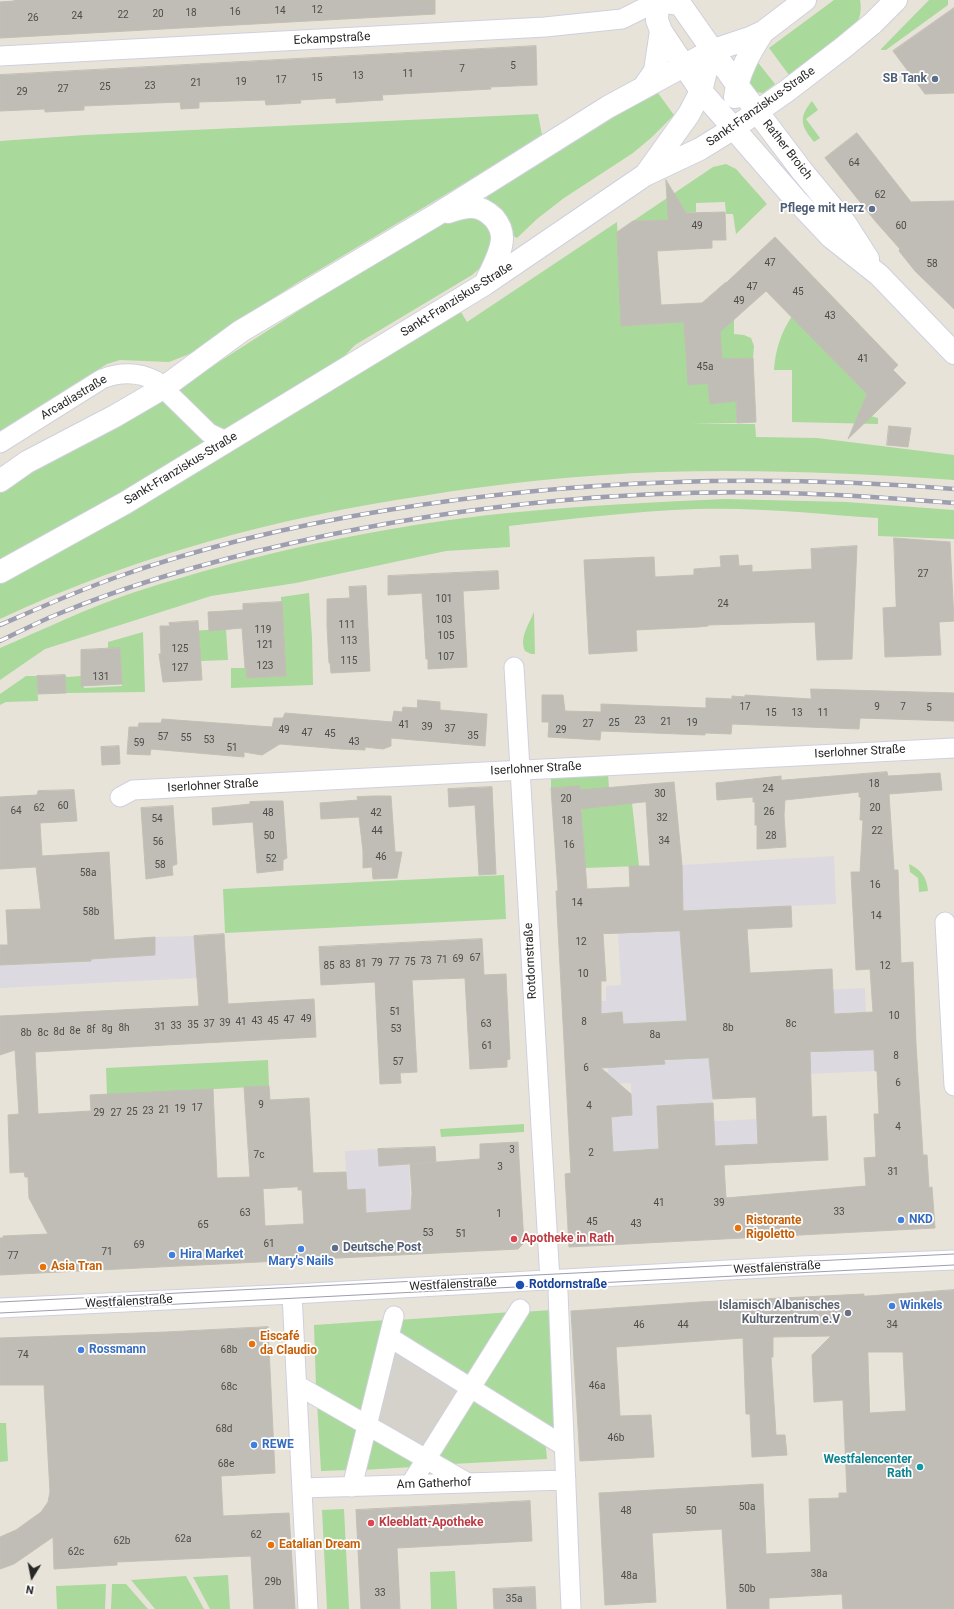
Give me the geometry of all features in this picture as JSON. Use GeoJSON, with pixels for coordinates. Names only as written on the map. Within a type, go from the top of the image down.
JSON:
{"type":"FeatureCollection","features":[{"type":"Feature","properties":{"kind":"main road","name":"Rather Broich"},"geometry":{"type":"LineString","coordinates":[[879,275],[845,223],[802,171],[711,51],[680,4],[658,0],[656,20],[661,31],[701,90],[831,237],[879,275],[954,353]]}},
{"type":"Feature","properties":{"kind":"main road"},"geometry":{"type":"LineString","coordinates":[[0,482],[27,462],[115,416],[163,388],[248,327],[436,216],[608,107],[711,51],[763,32],[805,0]]}},
{"type":"Feature","properties":{"kind":"main road"},"geometry":{"type":"LineString","coordinates":[[873,23],[874,0]]}},
{"type":"Feature","properties":{"kind":"main road","name":"Sankt-Franziskus-Straße"},"geometry":{"type":"LineString","coordinates":[[0,572],[125,503],[485,284],[645,176],[700,149],[734,128],[758,112],[844,47],[873,23],[896,0]]}},
{"type":"Feature","properties":{"kind":"main road","name":"Rather Broich"},"geometry":{"type":"LineString","coordinates":[[643,88],[655,71],[661,31]]}},
{"type":"Feature","properties":{"kind":"main road"},"geometry":{"type":"LineString","coordinates":[[734,128],[732,112],[737,85],[747,59],[763,32]]}},
{"type":"Feature","properties":{"kind":"main road"},"geometry":{"type":"LineString","coordinates":[[645,176],[690,114],[701,90],[711,51]]}},
{"type":"Feature","properties":{"kind":"main road"},"geometry":{"type":"LineString","coordinates":[[436,216],[470,207],[479,208],[488,212],[496,221],[501,230],[502,239],[485,284]]}},
{"type":"Feature","properties":{"kind":"street","name":"Eckampstraße"},"geometry":{"type":"LineString","coordinates":[[0,56],[545,28],[622,20],[658,0]]}},
{"type":"Feature","properties":{"kind":"street","name":"Arcadiastraße"},"geometry":{"type":"LineString","coordinates":[[0,443],[91,386],[112,376],[124,374],[147,376],[163,388],[209,433],[226,441]]}},
{"type":"Feature","properties":{"kind":"street","name":"Rotdornstraße"},"geometry":{"type":"LineString","coordinates":[[514,666],[519,770],[554,1286]]}},
{"type":"Feature","properties":{"kind":"street","name":"Iserlohner Straße"},"geometry":{"type":"LineString","coordinates":[[120,797],[134,790],[954,748]]}},
{"type":"Feature","properties":{"kind":"street"},"geometry":{"type":"LineString","coordinates":[[945,922],[954,1086]]}},
{"type":"Feature","properties":{"kind":"street","name":"Westfalenstraße"},"geometry":{"type":"LineString","coordinates":[[0,1308],[292,1294],[554,1286],[801,1266],[954,1260]]}},
{"type":"Feature","properties":{"kind":"street"},"geometry":{"type":"LineString","coordinates":[[554,1286],[566,1480],[571,1609]]}},
{"type":"Feature","properties":{"kind":"street"},"geometry":{"type":"LineString","coordinates":[[292,1294],[308,1609]]}},
{"type":"Feature","properties":{"kind":"street"},"geometry":{"type":"LineString","coordinates":[[410,1485],[520,1309]]}},
{"type":"Feature","properties":{"kind":"street"},"geometry":{"type":"LineString","coordinates":[[352,1487],[394,1316]]}},
{"type":"Feature","properties":{"kind":"street"},"geometry":{"type":"LineString","coordinates":[[389,1337],[564,1446]]}},
{"type":"Feature","properties":{"kind":"street"},"geometry":{"type":"LineString","coordinates":[[297,1385],[468,1483]]}},
{"type":"Feature","properties":{"kind":"street","name":"Am Gatherhof"},"geometry":{"type":"LineString","coordinates":[[302,1488],[566,1480]]}},
{"type":"Feature","properties":{"kind":"shaded area"},"geometry":{"type":"Polygon","coordinates":[[[834,856],[836,904],[683,911],[682,865],[834,856]]]}},
{"type":"Feature","properties":{"kind":"shaded area"},"geometry":{"type":"Polygon","coordinates":[[[680,931],[685,997],[865,988],[866,1012],[686,1019],[686,1021],[623,1024],[601,1014],[601,1001],[606,1001],[606,986],[621,985],[618,933],[680,931]]]}},
{"type":"Feature","properties":{"kind":"shaded area"},"geometry":{"type":"Polygon","coordinates":[[[194,936],[197,978],[0,988],[0,965],[91,961],[91,959],[155,955],[155,937],[194,936]]]}},
{"type":"Feature","properties":{"kind":"shaded area"},"geometry":{"type":"Polygon","coordinates":[[[873,1030],[877,1071],[711,1078],[713,1103],[657,1106],[658,1124],[757,1119],[758,1143],[636,1151],[614,1171],[610,1117],[629,1116],[632,1111],[631,1083],[605,1084],[605,1072],[608,1072],[607,1064],[665,1064],[664,1060],[855,1050],[873,1030]]]}},
{"type":"Feature","properties":{"kind":"shaded area"},"geometry":{"type":"Polygon","coordinates":[[[378,1149],[409,1164],[411,1210],[366,1213],[365,1189],[347,1190],[345,1151],[378,1149]]]}},
{"type":"Feature","properties":{"kind":"shaded area"},"geometry":{"type":"Polygon","coordinates":[[[385,1330],[477,1387],[429,1464],[362,1426],[385,1330]]]}},
{"type":"Feature","properties":{"kind":"green space"},"geometry":{"type":"Polygon","coordinates":[[[834,0],[860,0],[861,7],[859,20],[856,26],[789,75],[769,48],[834,0]]]}},
{"type":"Feature","properties":{"kind":"green space"},"geometry":{"type":"Polygon","coordinates":[[[929,0],[948,0],[948,5],[886,50],[881,50],[881,49],[929,0]]]}},
{"type":"Feature","properties":{"kind":"green space"},"geometry":{"type":"Polygon","coordinates":[[[756,60],[775,84],[763,93],[756,92],[747,82],[756,60]]]}},
{"type":"Feature","properties":{"kind":"green space"},"geometry":{"type":"Polygon","coordinates":[[[658,93],[674,115],[652,137],[633,153],[564,198],[537,219],[517,238],[513,236],[510,224],[505,214],[486,197],[591,127],[635,103],[658,93]]]}},
{"type":"Feature","properties":{"kind":"green space"},"geometry":{"type":"Polygon","coordinates":[[[812,101],[818,110],[806,119],[820,138],[814,142],[806,131],[803,122],[805,112],[812,101]]]}},
{"type":"Feature","properties":{"kind":"green space"},"geometry":{"type":"Polygon","coordinates":[[[538,114],[542,135],[297,283],[226,328],[192,353],[169,362],[120,360],[107,364],[0,431],[0,141],[85,135],[538,114]]]}},
{"type":"Feature","properties":{"kind":"green space"},"geometry":{"type":"Polygon","coordinates":[[[726,164],[736,169],[767,204],[736,234],[733,214],[726,214],[725,202],[696,203],[696,212],[668,214],[669,243],[657,243],[656,220],[633,221],[713,167],[726,164]]]}},
{"type":"Feature","properties":{"kind":"green space"},"geometry":{"type":"Polygon","coordinates":[[[463,210],[494,229],[486,263],[472,275],[355,345],[330,371],[226,433],[214,432],[172,392],[448,215],[463,210]]]}},
{"type":"Feature","properties":{"kind":"green space"},"geometry":{"type":"Polygon","coordinates":[[[617,222],[621,326],[734,319],[734,334],[744,335],[751,338],[754,346],[753,358],[735,358],[737,423],[690,424],[755,424],[756,437],[817,438],[954,455],[954,480],[807,472],[697,471],[570,477],[452,491],[367,505],[313,516],[206,542],[102,576],[0,619],[0,583],[50,558],[134,510],[461,312],[467,322],[617,222]]]}},
{"type":"Feature","properties":{"kind":"green space"},"geometry":{"type":"Polygon","coordinates":[[[792,316],[867,394],[859,413],[878,418],[878,424],[792,422],[792,370],[774,370],[779,342],[792,316]]]}},
{"type":"Feature","properties":{"kind":"green space"},"geometry":{"type":"Polygon","coordinates":[[[164,397],[209,442],[0,564],[0,491],[56,454],[164,397]]]}},
{"type":"Feature","properties":{"kind":"green space"},"geometry":{"type":"Polygon","coordinates":[[[725,499],[846,502],[954,510],[954,539],[878,536],[878,518],[742,509],[697,509],[650,512],[509,526],[510,547],[446,551],[296,583],[211,596],[45,649],[0,680],[0,648],[84,611],[135,592],[273,553],[367,533],[414,525],[508,513],[562,508],[725,499]]]}},
{"type":"Feature","properties":{"kind":"green space"},"geometry":{"type":"Polygon","coordinates":[[[309,593],[313,685],[231,688],[231,668],[246,668],[247,678],[286,676],[281,597],[309,593]]]}},
{"type":"Feature","properties":{"kind":"green space"},"geometry":{"type":"Polygon","coordinates":[[[534,612],[535,654],[531,654],[525,651],[523,641],[525,631],[534,612]]]}},
{"type":"Feature","properties":{"kind":"green space"},"geometry":{"type":"Polygon","coordinates":[[[226,629],[228,660],[200,661],[199,642],[183,643],[188,631],[226,629]]]}},
{"type":"Feature","properties":{"kind":"green space"},"geometry":{"type":"Polygon","coordinates":[[[143,632],[145,692],[66,693],[65,675],[67,677],[81,676],[83,678],[84,688],[122,686],[120,648],[108,649],[108,642],[143,632]]]}},
{"type":"Feature","properties":{"kind":"green space"},"geometry":{"type":"Polygon","coordinates":[[[26,676],[37,676],[38,701],[6,702],[0,705],[0,694],[26,676]]]}},
{"type":"Feature","properties":{"kind":"green space"},"geometry":{"type":"Polygon","coordinates":[[[608,774],[609,788],[632,803],[639,866],[585,868],[580,787],[551,788],[551,777],[608,774]]]}},
{"type":"Feature","properties":{"kind":"green space"},"geometry":{"type":"Polygon","coordinates":[[[909,864],[923,874],[928,891],[919,892],[918,878],[910,872],[909,864]]]}},
{"type":"Feature","properties":{"kind":"green space"},"geometry":{"type":"Polygon","coordinates":[[[504,875],[506,919],[225,933],[223,889],[504,875]]]}},
{"type":"Feature","properties":{"kind":"green space"},"geometry":{"type":"Polygon","coordinates":[[[268,1060],[269,1086],[107,1095],[106,1068],[268,1060]]]}},
{"type":"Feature","properties":{"kind":"green space"},"geometry":{"type":"Polygon","coordinates":[[[524,1124],[524,1132],[441,1137],[440,1129],[524,1124]]]}},
{"type":"Feature","properties":{"kind":"green space"},"geometry":{"type":"Polygon","coordinates":[[[552,1310],[560,1439],[477,1387],[522,1312],[552,1310]]]}},
{"type":"Feature","properties":{"kind":"green space"},"geometry":{"type":"Polygon","coordinates":[[[512,1312],[468,1381],[394,1335],[398,1320],[512,1312]]]}},
{"type":"Feature","properties":{"kind":"green space"},"geometry":{"type":"Polygon","coordinates":[[[387,1320],[364,1416],[316,1388],[314,1325],[387,1320]]]}},
{"type":"Feature","properties":{"kind":"green space"},"geometry":{"type":"Polygon","coordinates":[[[473,1393],[545,1438],[547,1459],[452,1464],[434,1455],[473,1393]]]}},
{"type":"Feature","properties":{"kind":"green space"},"geometry":{"type":"Polygon","coordinates":[[[317,1402],[362,1426],[350,1470],[321,1471],[317,1402]]]}},
{"type":"Feature","properties":{"kind":"green space"},"geometry":{"type":"Polygon","coordinates":[[[0,1423],[6,1423],[8,1461],[0,1462],[0,1423]]]}},
{"type":"Feature","properties":{"kind":"green space"},"geometry":{"type":"Polygon","coordinates":[[[371,1431],[418,1458],[413,1467],[362,1470],[371,1431]]]}},
{"type":"Feature","properties":{"kind":"green space"},"geometry":{"type":"Polygon","coordinates":[[[344,1509],[349,1609],[327,1609],[322,1510],[344,1509]]]}},
{"type":"Feature","properties":{"kind":"green space"},"geometry":{"type":"Polygon","coordinates":[[[455,1571],[457,1609],[431,1609],[430,1572],[455,1571]]]}},
{"type":"Feature","properties":{"kind":"green space"},"geometry":{"type":"Polygon","coordinates":[[[228,1575],[230,1609],[210,1609],[193,1577],[228,1575]]]}},
{"type":"Feature","properties":{"kind":"green space"},"geometry":{"type":"Polygon","coordinates":[[[186,1576],[204,1609],[155,1609],[131,1580],[186,1576]]]}},
{"type":"Feature","properties":{"kind":"green space"},"geometry":{"type":"Polygon","coordinates":[[[106,1584],[105,1609],[57,1609],[56,1586],[106,1584]]]}},
{"type":"Feature","properties":{"kind":"green space"},"geometry":{"type":"Polygon","coordinates":[[[112,1584],[126,1584],[148,1609],[111,1609],[112,1584]]]}},
{"type":"Feature","properties":{"kind":"building"},"geometry":{"type":"Polygon","coordinates":[[[14,0],[435,0],[435,14],[0,38],[0,2],[14,0]]]}},
{"type":"Feature","properties":{"kind":"building"},"geometry":{"type":"Polygon","coordinates":[[[954,8],[954,93],[925,94],[893,51],[954,8]]]}},
{"type":"Feature","properties":{"kind":"building"},"geometry":{"type":"Polygon","coordinates":[[[536,46],[537,85],[382,95],[383,100],[336,103],[336,98],[300,100],[301,103],[266,105],[265,100],[199,102],[199,108],[181,109],[180,102],[84,106],[84,110],[45,112],[45,109],[0,111],[0,75],[536,46]]]}},
{"type":"Feature","properties":{"kind":"building"},"geometry":{"type":"Polygon","coordinates":[[[857,133],[911,202],[954,201],[954,309],[915,271],[899,251],[900,249],[876,222],[825,158],[857,133]]]}},
{"type":"Feature","properties":{"kind":"building"},"geometry":{"type":"Polygon","coordinates":[[[666,180],[686,213],[725,212],[726,240],[712,240],[712,248],[657,251],[661,305],[702,303],[726,283],[775,237],[898,365],[893,370],[906,383],[848,439],[867,394],[766,291],[720,332],[722,359],[753,358],[756,422],[737,423],[736,401],[710,404],[708,383],[688,385],[684,322],[621,326],[617,232],[633,221],[668,220],[666,180]]]}},
{"type":"Feature","properties":{"kind":"building"},"geometry":{"type":"Polygon","coordinates":[[[889,426],[911,428],[908,447],[887,445],[889,426]]]}},
{"type":"Feature","properties":{"kind":"building"},"geometry":{"type":"Polygon","coordinates":[[[894,538],[950,542],[954,621],[939,622],[941,655],[885,657],[883,608],[896,607],[894,538]]]}},
{"type":"Feature","properties":{"kind":"building"},"geometry":{"type":"Polygon","coordinates":[[[857,546],[852,659],[817,660],[815,622],[708,625],[698,627],[636,630],[637,651],[589,654],[584,560],[654,557],[655,577],[694,575],[694,569],[721,567],[720,556],[738,555],[739,566],[752,565],[752,572],[812,569],[811,549],[857,546]]]}},
{"type":"Feature","properties":{"kind":"building"},"geometry":{"type":"Polygon","coordinates":[[[498,571],[499,589],[463,591],[467,667],[428,669],[428,659],[426,659],[422,593],[388,595],[388,576],[498,571]]]}},
{"type":"Feature","properties":{"kind":"building"},"geometry":{"type":"Polygon","coordinates":[[[366,586],[370,671],[331,673],[327,626],[327,599],[350,598],[349,587],[366,586]]]}},
{"type":"Feature","properties":{"kind":"building"},"geometry":{"type":"Polygon","coordinates":[[[282,602],[286,676],[247,678],[242,628],[209,631],[208,612],[243,610],[243,604],[282,602]]]}},
{"type":"Feature","properties":{"kind":"building"},"geometry":{"type":"Polygon","coordinates":[[[198,621],[202,680],[163,682],[159,654],[161,654],[160,626],[170,626],[169,623],[198,621]]]}},
{"type":"Feature","properties":{"kind":"building"},"geometry":{"type":"Polygon","coordinates":[[[120,648],[122,684],[81,686],[81,650],[120,648]]]}},
{"type":"Feature","properties":{"kind":"building"},"geometry":{"type":"Polygon","coordinates":[[[65,675],[66,693],[38,694],[37,676],[65,675]]]}},
{"type":"Feature","properties":{"kind":"building"},"geometry":{"type":"Polygon","coordinates":[[[811,689],[954,693],[954,721],[860,718],[859,729],[732,724],[731,734],[705,733],[705,735],[601,731],[600,740],[548,737],[549,722],[542,722],[542,695],[563,695],[565,711],[601,712],[601,704],[706,708],[706,698],[732,699],[732,696],[745,697],[745,695],[811,699],[811,689]]]}},
{"type":"Feature","properties":{"kind":"building"},"geometry":{"type":"Polygon","coordinates":[[[418,700],[440,702],[440,710],[487,714],[485,746],[391,738],[391,746],[383,749],[365,747],[365,750],[341,749],[280,744],[262,755],[244,752],[244,757],[151,749],[150,755],[127,754],[129,727],[138,727],[139,723],[161,723],[162,719],[272,727],[274,718],[283,718],[285,713],[392,722],[394,711],[402,712],[403,707],[417,708],[418,700]]]}},
{"type":"Feature","properties":{"kind":"building"},"geometry":{"type":"Polygon","coordinates":[[[119,746],[120,764],[102,765],[101,747],[119,746]]]}},
{"type":"Feature","properties":{"kind":"building"},"geometry":{"type":"Polygon","coordinates":[[[887,772],[888,776],[940,773],[942,790],[889,794],[894,870],[898,870],[901,963],[913,962],[916,1044],[923,1155],[927,1155],[929,1188],[932,1187],[935,1228],[569,1247],[565,1174],[571,1173],[556,891],[558,891],[551,788],[580,786],[580,790],[674,782],[682,865],[683,911],[791,906],[792,927],[747,929],[750,973],[832,969],[834,1014],[873,1012],[870,969],[856,970],[851,872],[860,872],[863,820],[860,820],[861,797],[859,797],[859,792],[785,800],[784,815],[786,847],[757,849],[757,825],[755,825],[755,802],[753,802],[753,797],[717,800],[716,783],[781,776],[781,780],[887,772]],[[646,802],[581,809],[587,889],[630,887],[629,866],[650,866],[646,802]],[[680,931],[603,934],[606,981],[601,981],[601,1014],[622,1012],[623,1024],[687,1021],[680,931]],[[874,1050],[810,1052],[812,1117],[826,1116],[828,1160],[724,1165],[726,1198],[866,1186],[864,1158],[876,1157],[874,1114],[879,1114],[877,1071],[875,1071],[874,1050]],[[709,1058],[664,1060],[665,1064],[601,1068],[631,1094],[632,1115],[611,1117],[613,1152],[659,1149],[657,1106],[713,1103],[715,1146],[758,1144],[756,1097],[713,1099],[709,1058]]]}},
{"type":"Feature","properties":{"kind":"building"},"geometry":{"type":"Polygon","coordinates":[[[492,787],[496,874],[479,875],[475,805],[449,807],[448,789],[492,787]]]}},
{"type":"Feature","properties":{"kind":"building"},"geometry":{"type":"Polygon","coordinates":[[[74,790],[77,821],[40,823],[42,856],[109,852],[114,940],[155,937],[155,955],[91,959],[91,961],[0,965],[0,945],[8,945],[6,910],[41,909],[36,867],[0,869],[0,797],[37,795],[38,791],[74,790]]]}},
{"type":"Feature","properties":{"kind":"building"},"geometry":{"type":"Polygon","coordinates":[[[391,796],[395,852],[402,852],[397,878],[373,879],[372,867],[363,868],[363,851],[359,817],[321,819],[320,803],[358,800],[357,797],[391,796]]]}},
{"type":"Feature","properties":{"kind":"building"},"geometry":{"type":"Polygon","coordinates":[[[267,801],[283,801],[287,858],[283,860],[283,870],[257,873],[253,822],[213,825],[212,808],[267,801]]]}},
{"type":"Feature","properties":{"kind":"building"},"geometry":{"type":"Polygon","coordinates":[[[173,806],[177,864],[172,866],[173,875],[146,879],[141,808],[173,806]]]}},
{"type":"Feature","properties":{"kind":"building"},"geometry":{"type":"Polygon","coordinates":[[[224,934],[228,1004],[314,999],[316,1037],[35,1052],[38,1114],[91,1111],[90,1095],[213,1089],[217,1178],[250,1177],[244,1087],[269,1086],[270,1100],[309,1098],[313,1173],[346,1172],[347,1190],[365,1189],[366,1213],[411,1210],[412,1193],[410,1164],[480,1159],[480,1144],[518,1142],[524,1243],[518,1249],[0,1275],[0,1238],[3,1238],[3,1236],[48,1234],[29,1198],[28,1177],[25,1177],[24,1172],[10,1173],[8,1115],[19,1114],[15,1050],[0,1055],[0,1016],[199,1006],[194,936],[224,934]],[[298,1187],[263,1189],[265,1226],[304,1224],[302,1190],[298,1190],[298,1187]]]}},
{"type":"Feature","properties":{"kind":"building"},"geometry":{"type":"Polygon","coordinates":[[[482,939],[484,975],[506,974],[510,1059],[507,1060],[507,1067],[470,1069],[465,978],[412,980],[417,1072],[400,1073],[401,1083],[380,1084],[375,982],[321,985],[319,947],[482,939]]]}},
{"type":"Feature","properties":{"kind":"building"},"geometry":{"type":"Polygon","coordinates":[[[435,1147],[436,1162],[379,1166],[378,1149],[435,1147]]]}},
{"type":"Feature","properties":{"kind":"building"},"geometry":{"type":"Polygon","coordinates":[[[954,1290],[954,1609],[843,1609],[842,1594],[769,1598],[769,1609],[727,1609],[722,1529],[652,1533],[656,1602],[605,1605],[599,1493],[763,1484],[766,1554],[811,1552],[809,1499],[839,1498],[839,1493],[847,1493],[843,1400],[814,1402],[812,1355],[831,1336],[773,1337],[773,1357],[771,1357],[776,1435],[785,1435],[787,1455],[752,1457],[750,1414],[746,1414],[743,1338],[616,1347],[620,1416],[651,1415],[654,1457],[580,1461],[571,1311],[700,1302],[864,1294],[864,1296],[954,1290]],[[868,1352],[870,1413],[906,1411],[903,1352],[868,1352]]]}},
{"type":"Feature","properties":{"kind":"building"},"geometry":{"type":"Polygon","coordinates":[[[268,1327],[275,1473],[221,1476],[223,1516],[289,1513],[295,1609],[254,1609],[251,1556],[117,1562],[117,1565],[54,1569],[53,1537],[14,1564],[0,1569],[0,1537],[16,1530],[41,1512],[48,1502],[50,1492],[44,1385],[0,1385],[0,1338],[268,1327]]]}},
{"type":"Feature","properties":{"kind":"building"},"geometry":{"type":"Polygon","coordinates":[[[530,1501],[532,1541],[397,1548],[400,1609],[361,1609],[356,1510],[530,1501]]]}},
{"type":"Feature","properties":{"kind":"building"},"geometry":{"type":"Polygon","coordinates":[[[535,1587],[536,1609],[494,1609],[493,1589],[535,1587]]]}},
{"type":"Feature","properties":{"kind":"tram line"},"geometry":{"type":"LineString","coordinates":[[0,1302],[954,1254]]}},
{"type":"Feature","properties":{"kind":"tram line"},"geometry":{"type":"LineString","coordinates":[[0,1313],[954,1265]]}},
{"type":"Feature","properties":{"kind":"railway"},"geometry":{"type":"LineString","coordinates":[[0,625],[102,582],[217,546],[320,522],[388,510],[530,492],[670,482],[811,482],[882,484],[954,489]]}},
{"type":"Feature","properties":{"kind":"railway"},"geometry":{"type":"LineString","coordinates":[[0,641],[43,620],[86,603],[115,592],[173,574],[232,557],[292,543],[425,517],[563,500],[632,495],[701,493],[837,495],[954,503]]}},
{"type":"Feature","properties":{"kind":"place","name":"SB Tank"},"geometry":{"type":"Point","coordinates":[935,79]}},
{"type":"Feature","properties":{"kind":"place","name":"Pflege mit Herz"},"geometry":{"type":"Point","coordinates":[872,209]}},
{"type":"Feature","properties":{"kind":"place","name":"NKD"},"geometry":{"type":"Point","coordinates":[901,1220]}},
{"type":"Feature","properties":{"kind":"place","name":"Ristorante Rigoletto"},"geometry":{"type":"Point","coordinates":[738,1228]}},
{"type":"Feature","properties":{"kind":"place","name":"Apotheke in Rath"},"geometry":{"type":"Point","coordinates":[514,1239]}},
{"type":"Feature","properties":{"kind":"place","name":"Deutsche Post"},"geometry":{"type":"Point","coordinates":[335,1248]}},
{"type":"Feature","properties":{"kind":"place","name":"Mary's Nails"},"geometry":{"type":"Point","coordinates":[301,1249]}},
{"type":"Feature","properties":{"kind":"place","name":"Hira Market"},"geometry":{"type":"Point","coordinates":[172,1255]}},
{"type":"Feature","properties":{"kind":"place","name":"Asia Tran"},"geometry":{"type":"Point","coordinates":[43,1267]}},
{"type":"Feature","properties":{"kind":"place","name":"Rotdornstraße"},"geometry":{"type":"Point","coordinates":[520,1285]}},
{"type":"Feature","properties":{"kind":"place","name":"Winkels"},"geometry":{"type":"Point","coordinates":[892,1306]}},
{"type":"Feature","properties":{"kind":"place","name":"Islamisch Albanisches Kulturzentrum e.V"},"geometry":{"type":"Point","coordinates":[848,1313]}},
{"type":"Feature","properties":{"kind":"place","name":"Eiscafé da Claudio"},"geometry":{"type":"Point","coordinates":[252,1344]}},
{"type":"Feature","properties":{"kind":"place","name":"Rossmann"},"geometry":{"type":"Point","coordinates":[81,1350]}},
{"type":"Feature","properties":{"kind":"place","name":"REWE"},"geometry":{"type":"Point","coordinates":[254,1445]}},
{"type":"Feature","properties":{"kind":"place","name":"Westfalencenter Rath"},"geometry":{"type":"Point","coordinates":[920,1467]}},
{"type":"Feature","properties":{"kind":"place","name":"Kleeblatt-Apotheke"},"geometry":{"type":"Point","coordinates":[371,1523]}},
{"type":"Feature","properties":{"kind":"place","name":"Eatalian Dream"},"geometry":{"type":"Point","coordinates":[271,1545]}}]}
